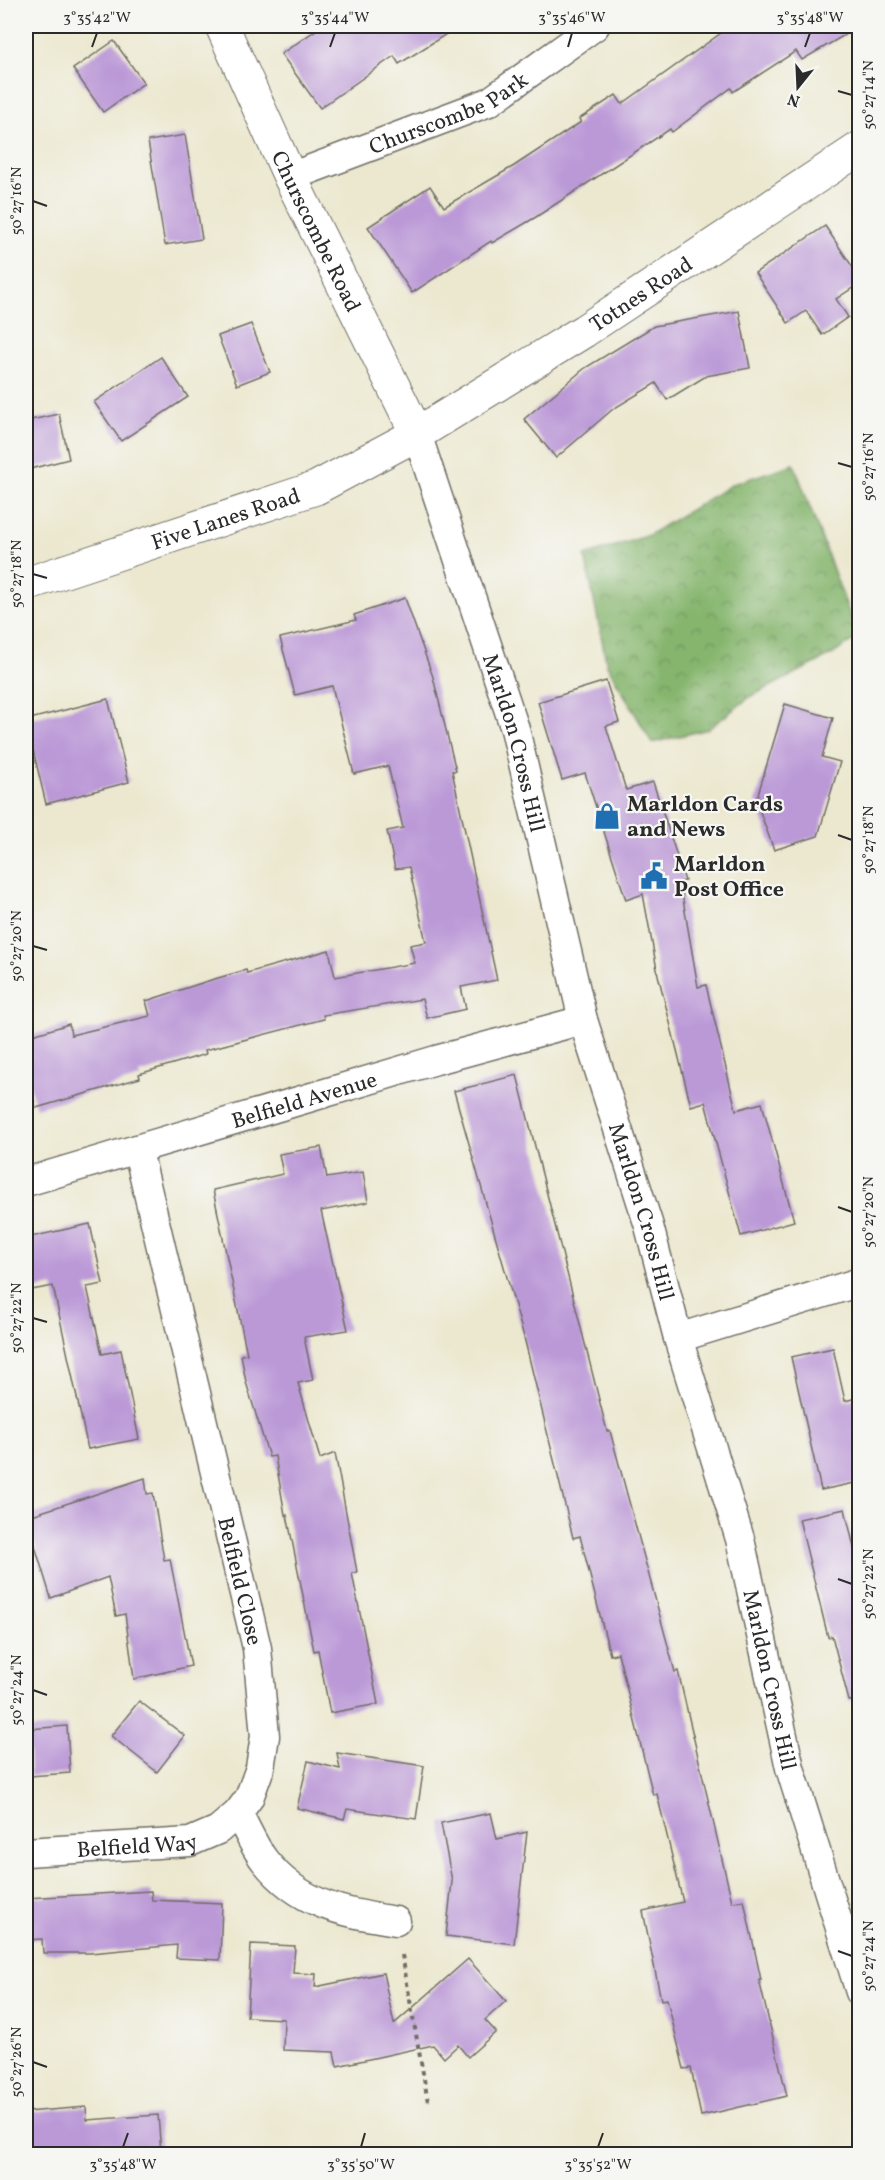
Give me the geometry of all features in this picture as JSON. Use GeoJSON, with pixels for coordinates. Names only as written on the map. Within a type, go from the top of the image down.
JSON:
{"type":"FeatureCollection","features":[{"type":"Feature","properties":{"kind":"street","name":"Churscombe Road"},"geometry":{"type":"LineString","coordinates":[[222,26],[290,177],[417,434]]}},
{"type":"Feature","properties":{"kind":"street","name":"Churscombe Park"},"geometry":{"type":"LineString","coordinates":[[290,177],[489,102],[595,26]]}},
{"type":"Feature","properties":{"kind":"street","name":"Totnes Road"},"geometry":{"type":"LineString","coordinates":[[417,434],[584,331],[860,148]]}},
{"type":"Feature","properties":{"kind":"street","name":"Five Lanes Road"},"geometry":{"type":"LineString","coordinates":[[26,584],[316,488],[417,434]]}},
{"type":"Feature","properties":{"kind":"street","name":"Marldon Cross Hill"},"geometry":{"type":"LineString","coordinates":[[417,434],[515,729],[583,1020],[649,1226],[678,1338],[740,1539],[790,1768],[860,1992]]}},
{"type":"Feature","properties":{"kind":"street","name":"Belfield Avenue"},"geometry":{"type":"LineString","coordinates":[[26,1182],[138,1151],[436,1060],[583,1020]]}},
{"type":"Feature","properties":{"kind":"street","name":"Belfield Close"},"geometry":{"type":"LineString","coordinates":[[138,1151],[258,1648],[265,1736],[249,1798],[238,1813]]}},
{"type":"Feature","properties":{"kind":"street"},"geometry":{"type":"LineString","coordinates":[[678,1338],[860,1282]]}},
{"type":"Feature","properties":{"kind":"street"},"geometry":{"type":"LineString","coordinates":[[238,1813],[264,1860],[286,1885],[321,1906],[396,1921]]}},
{"type":"Feature","properties":{"kind":"street","name":"Belfield Way"},"geometry":{"type":"LineString","coordinates":[[26,1852],[190,1842],[218,1830],[238,1813]]}},
{"type":"Feature","properties":{"kind":"path"},"geometry":{"type":"LineString","coordinates":[[396,1921],[428,2102]]}},
{"type":"Feature","properties":{"kind":"green space"},"geometry":{"type":"Polygon","coordinates":[[[794,464],[858,637],[833,654],[750,697],[708,729],[652,743],[607,665],[585,556],[649,535],[733,484],[794,464]]]}},
{"type":"Feature","properties":{"kind":"building"},"geometry":{"type":"Polygon","coordinates":[[[322,26],[459,26],[399,64],[394,56],[320,108],[281,54],[322,26]]]}},
{"type":"Feature","properties":{"kind":"building"},"geometry":{"type":"Polygon","coordinates":[[[731,26],[860,26],[802,60],[796,51],[733,92],[731,88],[672,132],[670,129],[536,217],[492,243],[491,241],[412,293],[368,227],[430,186],[444,207],[514,166],[581,122],[579,119],[616,95],[622,104],[731,26]]]}},
{"type":"Feature","properties":{"kind":"building"},"geometry":{"type":"Polygon","coordinates":[[[114,41],[144,83],[103,112],[73,69],[114,41]]]}},
{"type":"Feature","properties":{"kind":"building"},"geometry":{"type":"Polygon","coordinates":[[[185,135],[202,239],[165,245],[148,141],[185,135]]]}},
{"type":"Feature","properties":{"kind":"building"},"geometry":{"type":"Polygon","coordinates":[[[825,226],[860,278],[860,283],[836,299],[848,317],[822,335],[806,311],[788,323],[755,273],[825,226]]]}},
{"type":"Feature","properties":{"kind":"building"},"geometry":{"type":"Polygon","coordinates":[[[739,311],[750,368],[706,376],[667,400],[656,383],[613,409],[556,458],[524,419],[585,368],[654,326],[739,311]]]}},
{"type":"Feature","properties":{"kind":"building"},"geometry":{"type":"Polygon","coordinates":[[[251,324],[270,372],[237,385],[218,336],[251,324]]]}},
{"type":"Feature","properties":{"kind":"building"},"geometry":{"type":"Polygon","coordinates":[[[161,357],[188,397],[121,441],[94,402],[161,357]]]}},
{"type":"Feature","properties":{"kind":"building"},"geometry":{"type":"Polygon","coordinates":[[[59,414],[69,459],[26,470],[26,421],[59,414]]]}},
{"type":"Feature","properties":{"kind":"building"},"geometry":{"type":"Polygon","coordinates":[[[405,598],[433,677],[456,771],[452,771],[497,980],[461,987],[466,1009],[427,1018],[422,999],[323,1015],[324,1019],[205,1050],[206,1054],[139,1074],[140,1078],[36,1108],[26,1074],[26,1037],[69,1024],[71,1035],[150,1016],[146,1001],[246,970],[247,973],[329,950],[335,977],[415,963],[410,945],[426,942],[409,867],[395,869],[387,831],[403,828],[388,766],[354,774],[332,686],[295,695],[280,638],[356,620],[354,615],[405,598]]]}},
{"type":"Feature","properties":{"kind":"building"},"geometry":{"type":"Polygon","coordinates":[[[606,681],[619,722],[606,726],[626,790],[653,782],[685,881],[680,882],[698,987],[706,985],[736,1110],[762,1103],[794,1221],[741,1236],[705,1102],[691,1106],[658,975],[643,894],[626,900],[585,773],[562,780],[538,702],[606,681]]]}},
{"type":"Feature","properties":{"kind":"building"},"geometry":{"type":"Polygon","coordinates":[[[108,699],[129,782],[46,804],[26,720],[108,699]]]}},
{"type":"Feature","properties":{"kind":"building"},"geometry":{"type":"Polygon","coordinates":[[[785,704],[833,718],[822,757],[840,762],[818,836],[774,850],[756,801],[785,704]]]}},
{"type":"Feature","properties":{"kind":"building"},"geometry":{"type":"Polygon","coordinates":[[[517,1075],[607,1431],[610,1431],[675,1672],[678,1671],[732,1902],[744,1900],[761,1980],[759,1980],[787,2096],[701,2116],[691,2068],[684,2069],[667,1999],[661,2000],[643,1911],[683,1902],[657,1794],[653,1795],[618,1653],[610,1655],[580,1536],[573,1538],[524,1337],[454,1091],[517,1075]]]}},
{"type":"Feature","properties":{"kind":"building"},"geometry":{"type":"Polygon","coordinates":[[[321,1147],[327,1178],[363,1172],[368,1202],[321,1211],[348,1330],[304,1337],[313,1380],[298,1383],[320,1459],[335,1453],[357,1572],[352,1573],[378,1704],[330,1713],[318,1650],[314,1651],[275,1456],[269,1457],[246,1382],[241,1355],[247,1354],[213,1190],[283,1174],[279,1154],[321,1147]]]}},
{"type":"Feature","properties":{"kind":"building"},"geometry":{"type":"Polygon","coordinates":[[[90,1224],[103,1284],[87,1287],[102,1354],[121,1350],[139,1439],[88,1449],[53,1286],[26,1291],[26,1238],[90,1224]]]}},
{"type":"Feature","properties":{"kind":"building"},"geometry":{"type":"Polygon","coordinates":[[[833,1348],[845,1401],[860,1397],[860,1482],[821,1490],[791,1357],[833,1348]]]}},
{"type":"Feature","properties":{"kind":"building"},"geometry":{"type":"Polygon","coordinates":[[[145,1478],[147,1494],[153,1493],[164,1560],[170,1559],[191,1666],[134,1679],[125,1614],[116,1616],[108,1577],[51,1598],[26,1517],[145,1478]]]}},
{"type":"Feature","properties":{"kind":"building"},"geometry":{"type":"Polygon","coordinates":[[[845,1509],[860,1573],[860,1700],[849,1701],[832,1636],[828,1637],[799,1519],[845,1509]]]}},
{"type":"Feature","properties":{"kind":"building"},"geometry":{"type":"Polygon","coordinates":[[[139,1701],[185,1736],[157,1772],[111,1736],[139,1701]]]}},
{"type":"Feature","properties":{"kind":"building"},"geometry":{"type":"Polygon","coordinates":[[[67,1726],[70,1773],[30,1776],[28,1729],[67,1726]]]}},
{"type":"Feature","properties":{"kind":"building"},"geometry":{"type":"Polygon","coordinates":[[[337,1753],[424,1766],[416,1819],[347,1809],[344,1819],[297,1808],[308,1761],[340,1769],[337,1753]]]}},
{"type":"Feature","properties":{"kind":"building"},"geometry":{"type":"Polygon","coordinates":[[[491,1813],[497,1839],[527,1832],[514,1944],[446,1936],[452,1881],[441,1823],[491,1813]]]}},
{"type":"Feature","properties":{"kind":"building"},"geometry":{"type":"Polygon","coordinates":[[[151,1891],[152,1900],[222,1903],[220,1960],[176,1958],[177,1945],[90,1953],[43,1953],[42,1939],[26,1940],[26,1898],[151,1891]]]}},
{"type":"Feature","properties":{"kind":"building"},"geometry":{"type":"Polygon","coordinates":[[[251,1944],[295,1946],[293,1973],[316,1974],[315,1987],[383,1973],[394,2024],[468,1959],[506,2001],[485,2020],[496,2032],[468,2057],[458,2045],[444,2058],[433,2045],[337,2066],[334,2052],[283,2050],[284,2019],[247,2017],[251,1944]]]}},
{"type":"Feature","properties":{"kind":"building"},"geometry":{"type":"Polygon","coordinates":[[[86,2107],[87,2120],[158,2115],[161,2154],[27,2154],[26,2112],[86,2107]]]}},
{"type":"Feature","properties":{"kind":"place","name":"Marldon Cards and News"},"geometry":{"type":"Point","coordinates":[607,816]}},
{"type":"Feature","properties":{"kind":"place","name":"Marldon Post Office"},"geometry":{"type":"Point","coordinates":[654,876]}}]}
